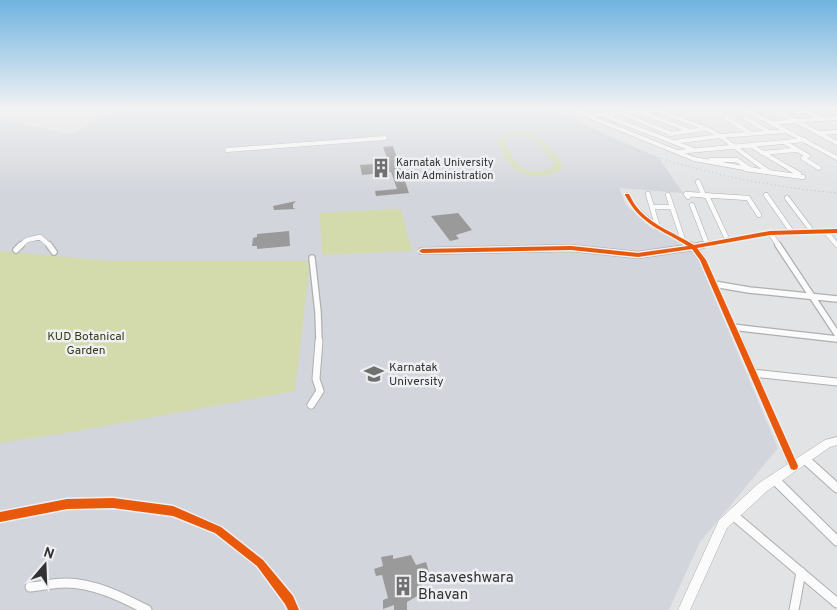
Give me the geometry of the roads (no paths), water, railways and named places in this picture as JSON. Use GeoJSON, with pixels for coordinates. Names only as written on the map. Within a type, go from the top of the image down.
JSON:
{"type":"FeatureCollection","features":[{"type":"Feature","properties":{"kind":"street"},"geometry":{"type":"LineString","coordinates":[[638,136],[698,160],[803,177],[750,145]]}},
{"type":"Feature","properties":{"kind":"street"},"geometry":{"type":"LineString","coordinates":[[659,136],[696,150]]}},
{"type":"Feature","properties":{"kind":"street"},"geometry":{"type":"LineString","coordinates":[[673,142],[716,136]]}},
{"type":"Feature","properties":{"kind":"street"},"geometry":{"type":"LineString","coordinates":[[721,136],[769,172]]}},
{"type":"Feature","properties":{"kind":"street"},"geometry":{"type":"LineString","coordinates":[[798,136],[837,158]]}},
{"type":"Feature","properties":{"kind":"street"},"geometry":{"type":"LineString","coordinates":[[825,136],[837,143]]}},
{"type":"Feature","properties":{"kind":"street"},"geometry":{"type":"LineString","coordinates":[[227,150],[384,138]]}},
{"type":"Feature","properties":{"kind":"street"},"geometry":{"type":"LineString","coordinates":[[676,152],[805,140]]}},
{"type":"Feature","properties":{"kind":"street"},"geometry":{"type":"LineString","coordinates":[[784,142],[808,156],[803,158],[819,168]]}},
{"type":"Feature","properties":{"kind":"street"},"geometry":{"type":"LineString","coordinates":[[762,152],[797,150]]}},
{"type":"Feature","properties":{"kind":"street"},"geometry":{"type":"LineString","coordinates":[[698,160],[737,160],[751,170]]}},
{"type":"Feature","properties":{"kind":"street"},"geometry":{"type":"LineString","coordinates":[[698,182],[728,240]]}},
{"type":"Feature","properties":{"kind":"street"},"geometry":{"type":"LineString","coordinates":[[648,194],[652,207],[651,212],[658,228]]}},
{"type":"Feature","properties":{"kind":"street"},"geometry":{"type":"LineString","coordinates":[[688,197],[686,194],[748,198],[759,215]]}},
{"type":"Feature","properties":{"kind":"street"},"geometry":{"type":"LineString","coordinates":[[627,195],[632,206],[646,221],[683,240],[693,247],[703,260],[794,466]]}},
{"type":"Feature","properties":{"kind":"street"},"geometry":{"type":"LineString","coordinates":[[668,195],[683,240]]}},
{"type":"Feature","properties":{"kind":"street"},"geometry":{"type":"LineString","coordinates":[[766,195],[792,232]]}},
{"type":"Feature","properties":{"kind":"street"},"geometry":{"type":"LineString","coordinates":[[788,198],[812,232]]}},
{"type":"Feature","properties":{"kind":"street"},"geometry":{"type":"LineString","coordinates":[[692,205],[707,244]]}},
{"type":"Feature","properties":{"kind":"street"},"geometry":{"type":"LineString","coordinates":[[652,207],[671,207]]}},
{"type":"Feature","properties":{"kind":"street"},"geometry":{"type":"LineString","coordinates":[[825,231],[837,245]]}},
{"type":"Feature","properties":{"kind":"street"},"geometry":{"type":"LineString","coordinates":[[422,251],[571,248],[638,255],[770,233],[837,231]]}},
{"type":"Feature","properties":{"kind":"street"},"geometry":{"type":"LineString","coordinates":[[770,233],[813,297],[834,324],[837,334]]}},
{"type":"Feature","properties":{"kind":"street"},"geometry":{"type":"LineString","coordinates":[[16,250],[27,240],[40,237],[48,243],[54,252]]}},
{"type":"Feature","properties":{"kind":"street"},"geometry":{"type":"LineString","coordinates":[[311,405],[320,390],[316,379],[319,355],[318,312],[312,258]]}},
{"type":"Feature","properties":{"kind":"street"},"geometry":{"type":"LineString","coordinates":[[714,284],[837,299]]}},
{"type":"Feature","properties":{"kind":"street"},"geometry":{"type":"LineString","coordinates":[[732,327],[837,339]]}},
{"type":"Feature","properties":{"kind":"street"},"geometry":{"type":"LineString","coordinates":[[752,373],[837,382]]}},
{"type":"Feature","properties":{"kind":"street"},"geometry":{"type":"LineString","coordinates":[[684,610],[723,524],[763,487],[828,444],[837,441]]}},
{"type":"Feature","properties":{"kind":"street"},"geometry":{"type":"LineString","coordinates":[[805,459],[837,488]]}},
{"type":"Feature","properties":{"kind":"street"},"geometry":{"type":"LineString","coordinates":[[774,479],[837,541]]}},
{"type":"Feature","properties":{"kind":"street"},"geometry":{"type":"LineString","coordinates":[[0,517],[67,504],[113,503],[173,511],[218,530],[260,563],[289,600],[294,610]]}},
{"type":"Feature","properties":{"kind":"street"},"geometry":{"type":"LineString","coordinates":[[733,515],[837,603]]}},
{"type":"Feature","properties":{"kind":"street"},"geometry":{"type":"LineString","coordinates":[[794,610],[801,572]]}},
{"type":"Feature","properties":{"kind":"street"},"geometry":{"type":"LineString","coordinates":[[30,587],[67,583],[102,590],[147,610]]}},
{"type":"Feature","properties":{"kind":"railway"},"geometry":{"type":"LineString","coordinates":[[605,136],[647,154],[700,170],[754,182],[837,193]]}},
{"type":"Feature","properties":{"kind":"place","name":"Karnatak University Main Administration"},"geometry":{"type":"Point","coordinates":[381,168]}},
{"type":"Feature","properties":{"kind":"place","name":"Karnatak University"},"geometry":{"type":"Point","coordinates":[374,374]}},
{"type":"Feature","properties":{"kind":"place","name":"Basaveshwara Bhavan"},"geometry":{"type":"Point","coordinates":[403,586]}},
{"type":"Feature","properties":{"kind":"park label","name":"KUD Botanical Garden"},"geometry":{"type":"Point","coordinates":[86,343]}}]}
